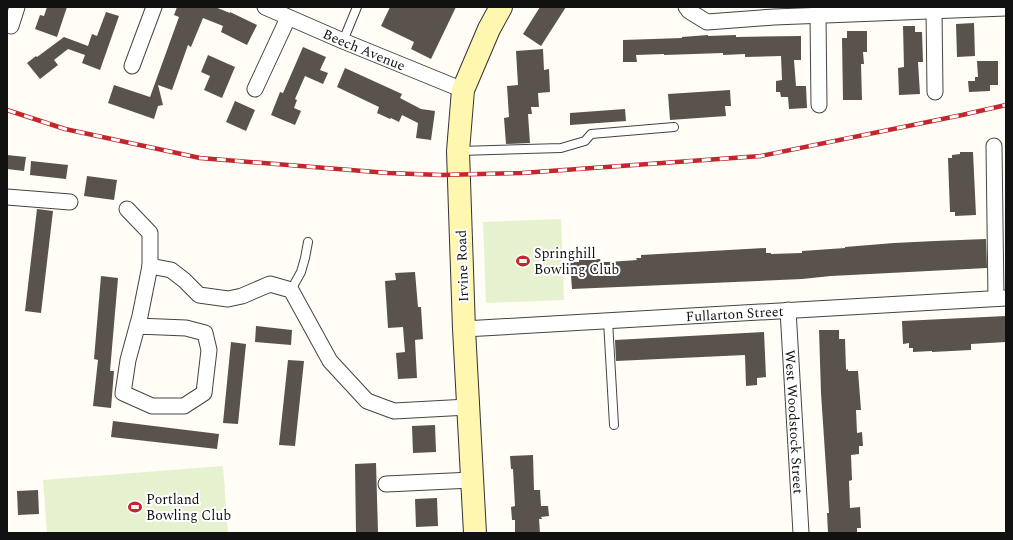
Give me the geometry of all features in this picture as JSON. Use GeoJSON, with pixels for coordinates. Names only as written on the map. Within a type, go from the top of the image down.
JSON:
{"type":"FeatureCollection","features":[{"type":"Feature","properties":{"kind":"main road","name":"Irvine Road"},"geometry":{"type":"LineString","coordinates":[[475,533],[464,329],[458,151],[463,90],[489,29],[501,7]]}},
{"type":"Feature","properties":{"kind":"street"},"geometry":{"type":"LineString","coordinates":[[11,26],[17,7]]}},
{"type":"Feature","properties":{"kind":"street"},"geometry":{"type":"LineString","coordinates":[[132,66],[154,7]]}},
{"type":"Feature","properties":{"kind":"street","name":"Beech Avenue"},"geometry":{"type":"LineString","coordinates":[[265,7],[288,18],[463,90]]}},
{"type":"Feature","properties":{"kind":"street"},"geometry":{"type":"LineString","coordinates":[[686,7],[689,11],[707,22],[1006,8]]}},
{"type":"Feature","properties":{"kind":"street"},"geometry":{"type":"LineString","coordinates":[[934,11],[936,92]]}},
{"type":"Feature","properties":{"kind":"street"},"geometry":{"type":"LineString","coordinates":[[818,16],[819,105]]}},
{"type":"Feature","properties":{"kind":"street"},"geometry":{"type":"LineString","coordinates":[[255,89],[288,18]]}},
{"type":"Feature","properties":{"kind":"street"},"geometry":{"type":"LineString","coordinates":[[994,146],[1001,298]]}},
{"type":"Feature","properties":{"kind":"street"},"geometry":{"type":"LineString","coordinates":[[7,197],[70,202]]}},
{"type":"Feature","properties":{"kind":"street"},"geometry":{"type":"LineString","coordinates":[[126,209],[150,233],[150,266],[128,360],[123,393],[152,406],[184,406],[204,393],[209,350],[206,333],[186,328],[137,326]]}},
{"type":"Feature","properties":{"kind":"street"},"geometry":{"type":"LineString","coordinates":[[150,266],[171,270],[199,295],[228,299],[242,296],[270,284],[291,290],[330,361],[367,401],[394,411],[468,407]]}},
{"type":"Feature","properties":{"kind":"street","name":"Fullarton Street"},"geometry":{"type":"LineString","coordinates":[[464,329],[1001,298]]}},
{"type":"Feature","properties":{"kind":"street","name":"West Woodstock Street"},"geometry":{"type":"LineString","coordinates":[[788,310],[801,533]]}},
{"type":"Feature","properties":{"kind":"street"},"geometry":{"type":"LineString","coordinates":[[386,484],[472,480]]}},
{"type":"Feature","properties":{"kind":"lane"},"geometry":{"type":"LineString","coordinates":[[343,41],[357,7]]}},
{"type":"Feature","properties":{"kind":"lane"},"geometry":{"type":"LineString","coordinates":[[458,151],[561,148],[585,141],[591,134],[674,127]]}},
{"type":"Feature","properties":{"kind":"lane"},"geometry":{"type":"LineString","coordinates":[[291,290],[302,272],[308,242]]}},
{"type":"Feature","properties":{"kind":"lane"},"geometry":{"type":"LineString","coordinates":[[608,321],[614,425]]}},
{"type":"Feature","properties":{"kind":"green space","name":"Springhill Bowling Club"},"geometry":{"type":"Polygon","coordinates":[[[561,219],[564,300],[486,303],[483,222],[561,219]]]}},
{"type":"Feature","properties":{"kind":"green space","name":"Portland Bowling Club"},"geometry":{"type":"Polygon","coordinates":[[[223,466],[228,533],[47,533],[43,480],[223,466]]]}},
{"type":"Feature","properties":{"kind":"building"},"geometry":{"type":"Polygon","coordinates":[[[47,7],[67,7],[57,37],[35,29],[40,15],[44,16],[47,7]]]}},
{"type":"Feature","properties":{"kind":"building"},"geometry":{"type":"Polygon","coordinates":[[[177,7],[215,7],[230,12],[257,25],[247,45],[221,32],[223,26],[203,18],[191,47],[188,45],[172,90],[158,85],[163,105],[158,106],[154,119],[108,103],[114,85],[150,97],[179,17],[174,15],[177,7]]]}},
{"type":"Feature","properties":{"kind":"building"},"geometry":{"type":"Polygon","coordinates":[[[390,7],[456,7],[431,59],[411,49],[414,42],[381,26],[390,7]]]}},
{"type":"Feature","properties":{"kind":"building"},"geometry":{"type":"Polygon","coordinates":[[[540,7],[566,7],[541,46],[523,34],[540,7]]]}},
{"type":"Feature","properties":{"kind":"building"},"geometry":{"type":"Polygon","coordinates":[[[106,12],[119,16],[100,70],[82,63],[85,55],[68,49],[54,60],[58,65],[40,79],[27,63],[64,37],[88,46],[92,34],[97,36],[106,12]]]}},
{"type":"Feature","properties":{"kind":"building"},"geometry":{"type":"Polygon","coordinates":[[[974,23],[975,56],[957,57],[956,24],[974,23]]]}},
{"type":"Feature","properties":{"kind":"building"},"geometry":{"type":"Polygon","coordinates":[[[903,26],[915,26],[915,32],[922,32],[923,62],[918,62],[920,94],[899,95],[898,68],[904,67],[903,26]]]}},
{"type":"Feature","properties":{"kind":"building"},"geometry":{"type":"Polygon","coordinates":[[[847,31],[867,31],[867,52],[863,52],[864,64],[861,64],[862,100],[843,100],[842,38],[847,38],[847,31]]]}},
{"type":"Feature","properties":{"kind":"building"},"geometry":{"type":"Polygon","coordinates":[[[708,35],[736,35],[736,37],[801,36],[801,60],[794,60],[796,86],[806,86],[807,108],[789,109],[788,97],[781,97],[780,92],[776,92],[776,81],[782,80],[781,56],[745,57],[745,54],[723,55],[723,53],[636,55],[637,62],[623,62],[623,40],[682,38],[708,35]]]}},
{"type":"Feature","properties":{"kind":"building"},"geometry":{"type":"Polygon","coordinates":[[[303,47],[326,57],[320,70],[328,73],[323,84],[305,76],[295,99],[297,100],[294,108],[301,111],[295,125],[271,115],[280,92],[283,93],[303,47]]]}},
{"type":"Feature","properties":{"kind":"building"},"geometry":{"type":"Polygon","coordinates":[[[543,49],[544,70],[549,69],[550,92],[538,93],[539,107],[531,107],[532,114],[528,114],[530,143],[506,144],[504,118],[509,117],[507,86],[518,85],[516,51],[543,49]]]}},
{"type":"Feature","properties":{"kind":"building"},"geometry":{"type":"Polygon","coordinates":[[[208,55],[235,67],[222,98],[204,90],[210,76],[201,72],[208,55]]]}},
{"type":"Feature","properties":{"kind":"building"},"geometry":{"type":"Polygon","coordinates":[[[977,61],[998,61],[998,85],[990,85],[990,91],[969,92],[968,81],[975,81],[975,77],[978,77],[977,61]]]}},
{"type":"Feature","properties":{"kind":"building"},"geometry":{"type":"Polygon","coordinates":[[[345,68],[402,94],[400,98],[421,109],[435,111],[431,140],[416,138],[418,123],[402,115],[399,122],[391,118],[390,119],[377,113],[379,107],[337,87],[345,68]]]}},
{"type":"Feature","properties":{"kind":"building"},"geometry":{"type":"Polygon","coordinates":[[[730,90],[731,106],[725,106],[726,116],[670,120],[668,94],[730,90]]]}},
{"type":"Feature","properties":{"kind":"building"},"geometry":{"type":"Polygon","coordinates":[[[235,101],[255,110],[246,131],[226,122],[235,101]]]}},
{"type":"Feature","properties":{"kind":"building"},"geometry":{"type":"Polygon","coordinates":[[[625,109],[626,121],[570,125],[570,113],[625,109]]]}},
{"type":"Feature","properties":{"kind":"building"},"geometry":{"type":"Polygon","coordinates":[[[960,152],[973,152],[976,215],[955,216],[955,212],[950,212],[948,158],[952,158],[952,155],[960,154],[960,152]]]}},
{"type":"Feature","properties":{"kind":"building"},"geometry":{"type":"Polygon","coordinates":[[[7,155],[26,157],[24,171],[7,169],[7,155]]]}},
{"type":"Feature","properties":{"kind":"building"},"geometry":{"type":"Polygon","coordinates":[[[31,161],[68,165],[66,179],[30,175],[31,161]]]}},
{"type":"Feature","properties":{"kind":"building"},"geometry":{"type":"Polygon","coordinates":[[[87,176],[117,180],[114,200],[84,196],[87,176]]]}},
{"type":"Feature","properties":{"kind":"building"},"geometry":{"type":"Polygon","coordinates":[[[37,209],[53,211],[41,313],[25,311],[37,209]]]}},
{"type":"Feature","properties":{"kind":"building"},"geometry":{"type":"Polygon","coordinates":[[[986,239],[987,268],[831,276],[802,279],[572,289],[570,262],[579,262],[579,258],[589,257],[589,260],[600,259],[601,262],[609,262],[637,260],[636,258],[641,258],[641,255],[766,248],[766,253],[771,254],[802,253],[802,251],[894,243],[986,239]]]}},
{"type":"Feature","properties":{"kind":"building"},"geometry":{"type":"Polygon","coordinates":[[[415,272],[418,307],[421,307],[423,339],[415,340],[417,378],[398,379],[396,353],[405,352],[403,327],[388,328],[385,281],[396,280],[395,273],[415,272]]]}},
{"type":"Feature","properties":{"kind":"building"},"geometry":{"type":"Polygon","coordinates":[[[101,276],[118,278],[110,371],[114,371],[111,408],[93,406],[98,360],[94,359],[101,276]]]}},
{"type":"Feature","properties":{"kind":"building"},"geometry":{"type":"Polygon","coordinates":[[[1006,316],[1006,342],[971,344],[971,350],[932,352],[913,352],[913,348],[909,348],[909,343],[903,344],[902,321],[1006,316]]]}},
{"type":"Feature","properties":{"kind":"building"},"geometry":{"type":"Polygon","coordinates":[[[256,326],[292,330],[291,345],[255,342],[256,326]]]}},
{"type":"Feature","properties":{"kind":"building"},"geometry":{"type":"Polygon","coordinates":[[[819,330],[839,330],[839,339],[845,339],[846,370],[858,371],[861,410],[856,410],[857,433],[862,432],[863,446],[859,446],[859,454],[851,455],[852,480],[849,481],[850,508],[860,507],[861,528],[857,528],[857,533],[828,533],[827,513],[829,513],[821,393],[819,330]]]}},
{"type":"Feature","properties":{"kind":"building"},"geometry":{"type":"Polygon","coordinates":[[[764,332],[766,377],[757,378],[757,385],[746,386],[745,355],[616,361],[615,340],[764,332]]]}},
{"type":"Feature","properties":{"kind":"building"},"geometry":{"type":"Polygon","coordinates":[[[231,342],[246,344],[238,424],[223,423],[231,342]]]}},
{"type":"Feature","properties":{"kind":"building"},"geometry":{"type":"Polygon","coordinates":[[[288,360],[304,361],[295,446],[279,445],[288,360]]]}},
{"type":"Feature","properties":{"kind":"building"},"geometry":{"type":"Polygon","coordinates":[[[113,421],[219,434],[217,449],[111,437],[113,421]]]}},
{"type":"Feature","properties":{"kind":"building"},"geometry":{"type":"Polygon","coordinates":[[[435,425],[436,452],[413,453],[412,426],[435,425]]]}},
{"type":"Feature","properties":{"kind":"building"},"geometry":{"type":"Polygon","coordinates":[[[533,455],[534,490],[540,490],[541,506],[548,506],[549,516],[541,517],[542,519],[539,519],[540,533],[515,533],[515,520],[512,520],[511,507],[515,506],[513,469],[511,469],[510,456],[533,455]]]}},
{"type":"Feature","properties":{"kind":"building"},"geometry":{"type":"Polygon","coordinates":[[[376,463],[378,532],[356,533],[355,464],[376,463]]]}},
{"type":"Feature","properties":{"kind":"building"},"geometry":{"type":"Polygon","coordinates":[[[38,490],[39,514],[18,515],[17,491],[38,490]]]}},
{"type":"Feature","properties":{"kind":"building"},"geometry":{"type":"Polygon","coordinates":[[[437,498],[438,526],[416,527],[415,499],[437,498]]]}},
{"type":"Feature","properties":{"kind":"railway"},"geometry":{"type":"LineString","coordinates":[[7,110],[65,129],[200,158],[388,173],[441,175],[522,173],[761,156],[1006,105]]}},
{"type":"Feature","properties":{"kind":"place","name":"Springhill Bowling Club"},"geometry":{"type":"Point","coordinates":[523,261]}},
{"type":"Feature","properties":{"kind":"place","name":"Portland Bowling Club"},"geometry":{"type":"Point","coordinates":[135,507]}}]}
